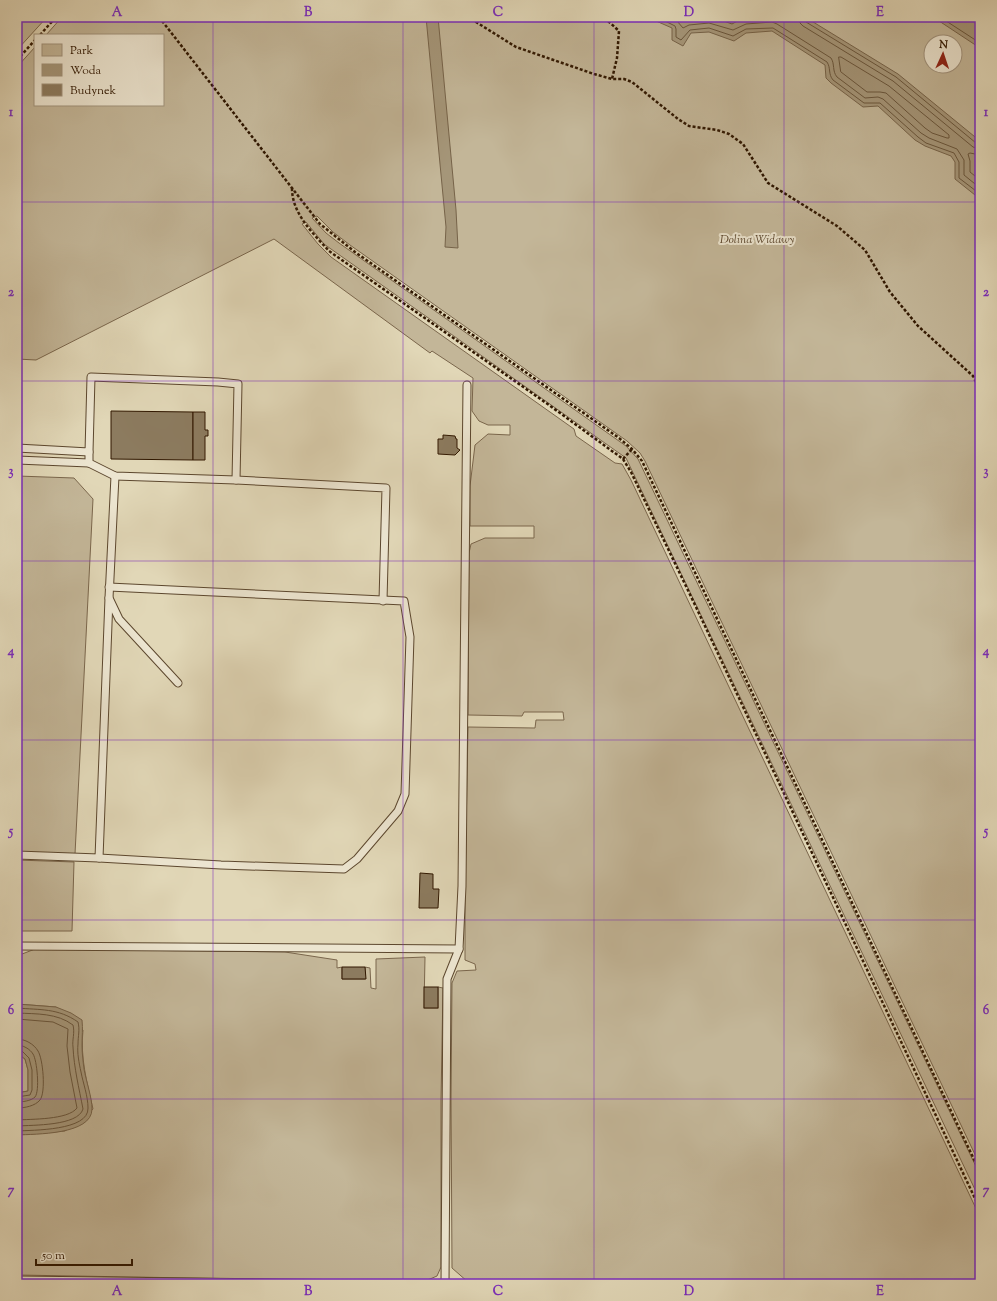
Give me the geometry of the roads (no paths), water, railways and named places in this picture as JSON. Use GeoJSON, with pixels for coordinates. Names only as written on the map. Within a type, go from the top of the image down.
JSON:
{"type":"FeatureCollection","features":[{"type":"Feature","properties":{"kind":"lane"},"geometry":{"type":"LineString","coordinates":[[89,463],[91,377],[238,384],[236,480]]}},
{"type":"Feature","properties":{"kind":"lane"},"geometry":{"type":"LineString","coordinates":[[445,1284],[447,979],[459,949],[462,886],[467,385]]}},
{"type":"Feature","properties":{"kind":"lane"},"geometry":{"type":"LineString","coordinates":[[17,448],[89,452]]}},
{"type":"Feature","properties":{"kind":"lane"},"geometry":{"type":"LineString","coordinates":[[17,460],[89,463],[115,476],[236,480],[386,488],[383,601]]}},
{"type":"Feature","properties":{"kind":"lane"},"geometry":{"type":"LineString","coordinates":[[99,858],[115,476]]}},
{"type":"Feature","properties":{"kind":"lane"},"geometry":{"type":"LineString","coordinates":[[17,855],[221,865],[344,869],[357,859],[398,810],[405,794],[410,637],[404,601],[110,587]]}},
{"type":"Feature","properties":{"kind":"lane"},"geometry":{"type":"LineString","coordinates":[[109,598],[120,618],[178,683]]}},
{"type":"Feature","properties":{"kind":"lane"},"geometry":{"type":"LineString","coordinates":[[17,946],[459,949]]}},
{"type":"Feature","properties":{"kind":"lane"},"geometry":{"type":"LineString","coordinates":[[17,1280],[143,1283],[371,1284]]}},
{"type":"Feature","properties":{"kind":"water"},"geometry":{"type":"Polygon","coordinates":[[[426,17],[438,17],[456,210],[458,248],[445,247],[446,227],[426,17]]]}},
{"type":"Feature","properties":{"kind":"water"},"geometry":{"type":"Polygon","coordinates":[[[647,17],[805,17],[898,74],[980,141],[980,199],[955,179],[955,162],[951,156],[925,146],[915,140],[878,106],[863,107],[826,78],[825,65],[772,31],[746,33],[734,41],[709,32],[691,33],[683,46],[672,40],[672,28],[647,17]]]}},
{"type":"Feature","properties":{"kind":"water"},"geometry":{"type":"Polygon","coordinates":[[[933,17],[980,17],[980,48],[963,37],[963,34],[959,34],[933,17]]]}},
{"type":"Feature","properties":{"kind":"water"},"geometry":{"type":"Polygon","coordinates":[[[17,1004],[56,1007],[71,1013],[82,1020],[83,1060],[92,1109],[90,1118],[83,1124],[73,1128],[49,1133],[17,1135],[17,1093],[28,1091],[28,1070],[25,1059],[17,1053],[17,1004]]]}},
{"type":"Feature","properties":{"kind":"park label","name":"Dolina Widawy"},"geometry":{"type":"Point","coordinates":[757,240]}}]}
